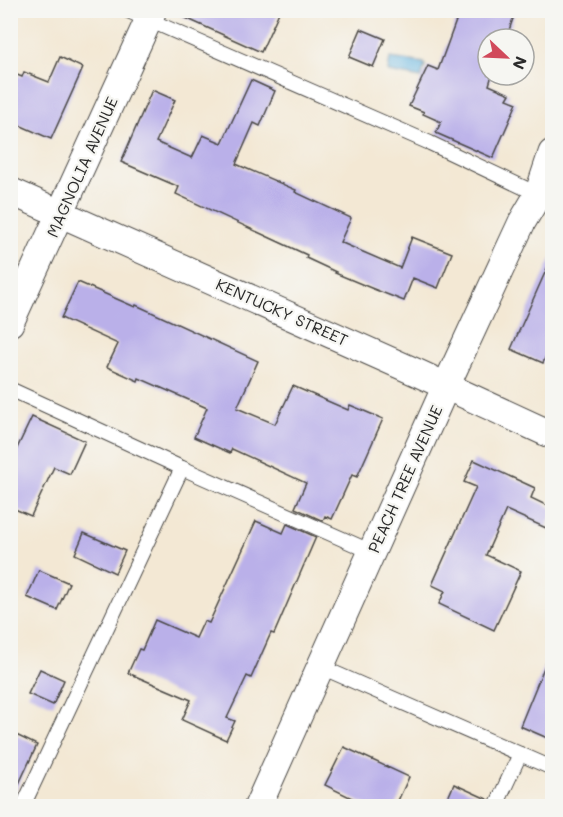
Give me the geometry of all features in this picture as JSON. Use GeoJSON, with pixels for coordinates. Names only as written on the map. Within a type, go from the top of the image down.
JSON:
{"type":"FeatureCollection","features":[{"type":"Feature","properties":{"kind":"street","name":"MAGNOLIA AVENUE"},"geometry":{"type":"LineString","coordinates":[[10,323],[61,214],[142,14]]}},
{"type":"Feature","properties":{"kind":"street","name":"PEACH TREE AVENUE"},"geometry":{"type":"LineString","coordinates":[[258,807],[446,386],[522,222],[545,198],[552,153]]}},
{"type":"Feature","properties":{"kind":"street","name":"KENTUCKY STREET"},"geometry":{"type":"LineString","coordinates":[[10,190],[552,435]]}},
{"type":"Feature","properties":{"kind":"lane"},"geometry":{"type":"LineString","coordinates":[[142,14],[430,143],[545,198]]}},
{"type":"Feature","properties":{"kind":"lane"},"geometry":{"type":"LineString","coordinates":[[10,389],[372,552]]}},
{"type":"Feature","properties":{"kind":"lane"},"geometry":{"type":"LineString","coordinates":[[24,807],[182,468]]}},
{"type":"Feature","properties":{"kind":"lane"},"geometry":{"type":"LineString","coordinates":[[321,667],[552,768]]}},
{"type":"Feature","properties":{"kind":"lane"},"geometry":{"type":"LineString","coordinates":[[496,807],[520,754]]}},
{"type":"Feature","properties":{"kind":"water"},"geometry":{"type":"Polygon","coordinates":[[[390,58],[424,63],[421,78],[389,72],[390,58]]]}},
{"type":"Feature","properties":{"kind":"building"},"geometry":{"type":"Polygon","coordinates":[[[168,10],[280,10],[261,52],[168,10]]]}},
{"type":"Feature","properties":{"kind":"building"},"geometry":{"type":"Polygon","coordinates":[[[460,10],[516,10],[510,27],[476,27],[476,87],[494,87],[510,94],[507,99],[517,103],[493,158],[436,133],[441,122],[409,106],[428,66],[438,70],[460,10]]]}},
{"type":"Feature","properties":{"kind":"building"},"geometry":{"type":"Polygon","coordinates":[[[361,29],[385,39],[373,67],[349,57],[361,29]]]}},
{"type":"Feature","properties":{"kind":"building"},"geometry":{"type":"Polygon","coordinates":[[[60,57],[83,68],[51,139],[10,121],[10,72],[22,77],[24,72],[49,82],[60,57]]]}},
{"type":"Feature","properties":{"kind":"building"},"geometry":{"type":"Polygon","coordinates":[[[251,80],[275,91],[260,126],[254,123],[236,164],[296,190],[295,192],[351,218],[340,242],[400,268],[412,237],[452,253],[438,288],[413,278],[404,301],[371,288],[335,273],[306,258],[307,255],[176,194],[179,187],[121,162],[152,90],[175,100],[156,142],[192,158],[203,135],[222,143],[251,80]]]}},
{"type":"Feature","properties":{"kind":"building"},"geometry":{"type":"Polygon","coordinates":[[[552,257],[552,341],[543,363],[511,349],[552,257]]]}},
{"type":"Feature","properties":{"kind":"building"},"geometry":{"type":"Polygon","coordinates":[[[78,282],[135,307],[136,305],[258,361],[237,408],[275,424],[293,386],[348,410],[350,405],[383,419],[357,477],[352,475],[332,519],[325,516],[323,521],[295,508],[306,483],[232,449],[230,453],[194,437],[207,408],[139,378],[138,381],[107,367],[118,344],[61,318],[78,282]]]}},
{"type":"Feature","properties":{"kind":"building"},"geometry":{"type":"Polygon","coordinates":[[[32,417],[85,441],[70,474],[54,467],[31,516],[10,507],[10,463],[32,417]]]}},
{"type":"Feature","properties":{"kind":"building"},"geometry":{"type":"Polygon","coordinates":[[[474,460],[535,488],[531,498],[552,508],[546,528],[506,510],[486,555],[521,571],[494,630],[439,604],[445,591],[432,585],[476,487],[464,482],[474,460]]]}},
{"type":"Feature","properties":{"kind":"building"},"geometry":{"type":"Polygon","coordinates":[[[256,521],[283,533],[287,524],[316,537],[274,634],[271,633],[251,678],[247,676],[227,718],[235,721],[226,740],[182,720],[191,700],[128,673],[139,649],[142,650],[155,620],[196,638],[204,621],[209,623],[256,521]]]}},
{"type":"Feature","properties":{"kind":"building"},"geometry":{"type":"Polygon","coordinates":[[[84,533],[125,551],[115,573],[75,554],[84,533]]]}},
{"type":"Feature","properties":{"kind":"building"},"geometry":{"type":"Polygon","coordinates":[[[39,570],[69,583],[57,610],[27,597],[39,570]]]}},
{"type":"Feature","properties":{"kind":"building"},"geometry":{"type":"Polygon","coordinates":[[[552,648],[552,740],[520,726],[552,648]]]}},
{"type":"Feature","properties":{"kind":"building"},"geometry":{"type":"Polygon","coordinates":[[[40,669],[64,680],[53,705],[28,694],[40,669]]]}},
{"type":"Feature","properties":{"kind":"building"},"geometry":{"type":"Polygon","coordinates":[[[10,732],[37,745],[10,803],[10,732]]]}},
{"type":"Feature","properties":{"kind":"building"},"geometry":{"type":"Polygon","coordinates":[[[344,747],[409,777],[395,807],[370,807],[325,785],[344,747]]]}},
{"type":"Feature","properties":{"kind":"building"},"geometry":{"type":"Polygon","coordinates":[[[454,784],[489,800],[487,807],[444,807],[454,784]]]}}]}
